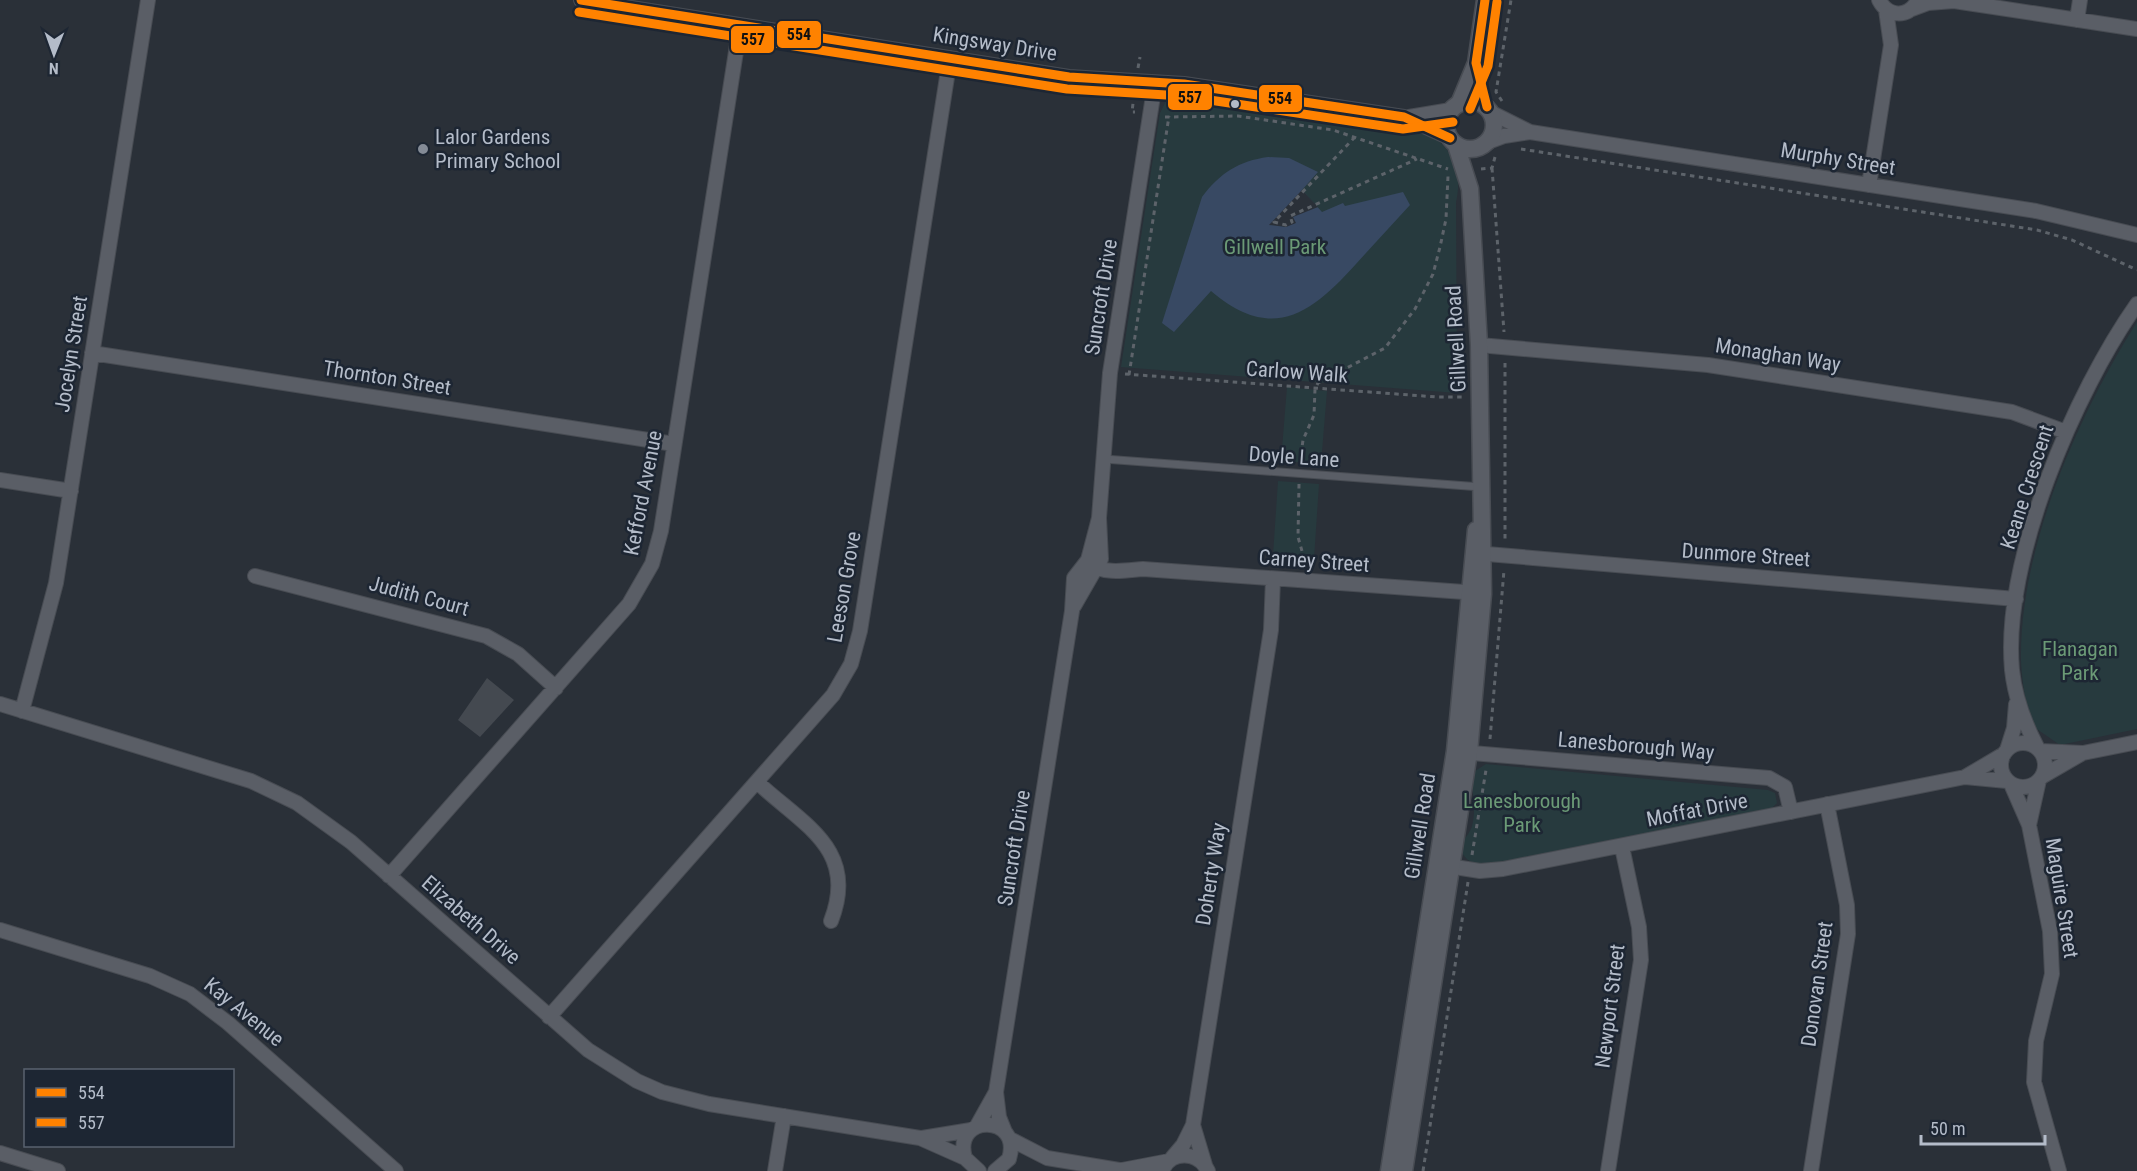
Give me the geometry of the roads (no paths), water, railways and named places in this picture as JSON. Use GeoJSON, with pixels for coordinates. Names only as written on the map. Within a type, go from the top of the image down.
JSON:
{"type":"FeatureCollection","features":[{"type":"Feature","properties":{"kind":"street","name":"Jocelyn Street"},"geometry":{"type":"LineString","coordinates":[[22,711],[51,609],[148,0]]}},
{"type":"Feature","properties":{"kind":"street","name":"Kingsway Drive"},"geometry":{"type":"LineString","coordinates":[[581,0],[1069,77],[1210,87],[1404,117],[1453,142]]}},
{"type":"Feature","properties":{"kind":"street"},"geometry":{"type":"LineString","coordinates":[[1462,169],[1446,124],[1476,63],[1485,0]]}},
{"type":"Feature","properties":{"kind":"street"},"geometry":{"type":"LineString","coordinates":[[2077,20],[2080,0]]}},
{"type":"Feature","properties":{"kind":"street"},"geometry":{"type":"LineString","coordinates":[[1880,3],[1892,13],[1928,3],[1953,1],[2137,29]]}},
{"type":"Feature","properties":{"kind":"street"},"geometry":{"type":"LineString","coordinates":[[1880,3],[1891,45]]}},
{"type":"Feature","properties":{"kind":"street"},"geometry":{"type":"LineString","coordinates":[[1869,185],[1891,45],[1912,7]]}},
{"type":"Feature","properties":{"kind":"street","name":"Kefford Avenue"},"geometry":{"type":"LineString","coordinates":[[389,876],[629,604],[644,580],[658,547],[740,26]]}},
{"type":"Feature","properties":{"kind":"street","name":"Leeson Grove"},"geometry":{"type":"LineString","coordinates":[[549,1017],[833,695],[843,680],[856,648],[950,58]]}},
{"type":"Feature","properties":{"kind":"street"},"geometry":{"type":"LineString","coordinates":[[1453,142],[1470,150],[1490,147],[1495,128],[1494,107],[1476,63]]}},
{"type":"Feature","properties":{"kind":"street","name":"Suncroft Drive"},"geometry":{"type":"LineString","coordinates":[[1007,1136],[999,1117],[996,1092],[1072,611],[1095,563],[1110,373],[1155,83]]}},
{"type":"Feature","properties":{"kind":"street"},"geometry":{"type":"LineString","coordinates":[[1455,107],[1473,101],[1494,107]]}},
{"type":"Feature","properties":{"kind":"street","name":"Kingsway Drive"},"geometry":{"type":"LineString","coordinates":[[1404,117],[1455,107]]}},
{"type":"Feature","properties":{"kind":"street","name":"Murphy Street"},"geometry":{"type":"LineString","coordinates":[[1494,107],[1523,133]]}},
{"type":"Feature","properties":{"kind":"street","name":"Murphy Street"},"geometry":{"type":"LineString","coordinates":[[1490,147],[1523,133],[2036,211],[2137,235]]}},
{"type":"Feature","properties":{"kind":"street","name":"Gillwell Road"},"geometry":{"type":"LineString","coordinates":[[1389,1171],[1444,866],[1462,752],[1477,593],[1482,487],[1482,395],[1470,189],[1462,169],[1490,147]]}},
{"type":"Feature","properties":{"kind":"street","name":"Keane Crescent"},"geometry":{"type":"LineString","coordinates":[[2038,749],[2017,699],[2012,669],[2012,636],[2016,599],[2040,503],[2066,432],[2096,369],[2137,304]]}},
{"type":"Feature","properties":{"kind":"street","name":"Monaghan Way"},"geometry":{"type":"LineString","coordinates":[[1479,345],[1708,365],[2012,412],[2066,432]]}},
{"type":"Feature","properties":{"kind":"street","name":"Thornton Street"},"geometry":{"type":"LineString","coordinates":[[92,353],[674,444]]}},
{"type":"Feature","properties":{"kind":"street"},"geometry":{"type":"LineString","coordinates":[[0,480],[71,491]]}},
{"type":"Feature","properties":{"kind":"street","name":"Dunmore Street"},"geometry":{"type":"LineString","coordinates":[[1479,553],[2016,599]]}},
{"type":"Feature","properties":{"kind":"street","name":"Carney Street"},"geometry":{"type":"LineString","coordinates":[[1095,563],[1143,569],[1477,593]]}},
{"type":"Feature","properties":{"kind":"street","name":"Judith Court"},"geometry":{"type":"LineString","coordinates":[[255,576],[486,636],[518,654],[556,687]]}},
{"type":"Feature","properties":{"kind":"street","name":"Doherty Way"},"geometry":{"type":"LineString","coordinates":[[1168,1163],[1183,1145],[1193,1125],[1279,579]]}},
{"type":"Feature","properties":{"kind":"street","name":"Keane Crescent"},"geometry":{"type":"LineString","coordinates":[[2006,752],[2014,728],[2017,699]]}},
{"type":"Feature","properties":{"kind":"street","name":"Elizabeth Drive"},"geometry":{"type":"LineString","coordinates":[[0,704],[226,773],[269,789],[325,822],[549,1017],[613,1068],[654,1088],[709,1104],[920,1138],[971,1166]]}},
{"type":"Feature","properties":{"kind":"street"},"geometry":{"type":"LineString","coordinates":[[2083,753],[2029,787],[2009,782],[2001,768],[2006,752],[2018,744],[2038,749],[2083,753],[2137,742]]}},
{"type":"Feature","properties":{"kind":"street"},"geometry":{"type":"LineString","coordinates":[[2038,749],[2045,763],[2041,778]]}},
{"type":"Feature","properties":{"kind":"street","name":"Lanesborough Way"},"geometry":{"type":"LineString","coordinates":[[1462,752],[1769,778],[1777,780],[1785,787],[1791,812]]}},
{"type":"Feature","properties":{"kind":"street","name":"Moffat Drive"},"geometry":{"type":"LineString","coordinates":[[1965,777],[2006,752]]}},
{"type":"Feature","properties":{"kind":"street","name":"Moffat Drive"},"geometry":{"type":"LineString","coordinates":[[1444,866],[1480,871],[1496,870],[1623,847],[1965,777],[2009,782]]}},
{"type":"Feature","properties":{"kind":"street","name":"Maguire Street"},"geometry":{"type":"LineString","coordinates":[[2029,825],[2041,778]]}},
{"type":"Feature","properties":{"kind":"street"},"geometry":{"type":"LineString","coordinates":[[756,782],[812,832],[833,856],[838,868],[840,891],[831,921]]}},
{"type":"Feature","properties":{"kind":"street","name":"Maguire Street"},"geometry":{"type":"LineString","coordinates":[[2009,782],[2029,825],[2053,954],[2049,993],[2033,1062],[2034,1082],[2042,1118],[2059,1171]]}},
{"type":"Feature","properties":{"kind":"street","name":"Donovan Street"},"geometry":{"type":"LineString","coordinates":[[1811,1171],[1848,934],[1847,904],[1827,804]]}},
{"type":"Feature","properties":{"kind":"street","name":"Newport Street"},"geometry":{"type":"LineString","coordinates":[[1608,1171],[1641,960],[1639,927],[1623,847]]}},
{"type":"Feature","properties":{"kind":"street","name":"Gillwell Road"},"geometry":{"type":"LineString","coordinates":[[1404,1171],[1444,866]]}},
{"type":"Feature","properties":{"kind":"street","name":"Kay Avenue"},"geometry":{"type":"LineString","coordinates":[[0,930],[150,976],[190,994],[228,1023],[396,1171]]}},
{"type":"Feature","properties":{"kind":"street","name":"Suncroft Drive"},"geometry":{"type":"LineString","coordinates":[[971,1166],[963,1143],[996,1092]]}},
{"type":"Feature","properties":{"kind":"street"},"geometry":{"type":"LineString","coordinates":[[775,1171],[784,1116]]}},
{"type":"Feature","properties":{"kind":"street"},"geometry":{"type":"LineString","coordinates":[[974,1128],[992,1125],[1047,1158],[1123,1170],[1168,1163],[1190,1155],[1207,1169]]}},
{"type":"Feature","properties":{"kind":"street","name":"Doherty Way"},"geometry":{"type":"LineString","coordinates":[[1193,1125],[1207,1169]]}},
{"type":"Feature","properties":{"kind":"street","name":"Elizabeth Drive"},"geometry":{"type":"LineString","coordinates":[[920,1138],[974,1128]]}},
{"type":"Feature","properties":{"kind":"street"},"geometry":{"type":"LineString","coordinates":[[1000,1169],[1011,1152],[1007,1136]]}},
{"type":"Feature","properties":{"kind":"street"},"geometry":{"type":"LineString","coordinates":[[0,1153],[58,1171]]}},
{"type":"Feature","properties":{"kind":"street"},"geometry":{"type":"LineString","coordinates":[[1000,1169],[1047,1158]]}},
{"type":"Feature","properties":{"kind":"lane","name":"Doyle Lane"},"geometry":{"type":"LineString","coordinates":[[1104,459],[1482,487]]}},
{"type":"Feature","properties":{"kind":"water"},"geometry":{"type":"Polygon","coordinates":[[[1268,157],[1289,158],[1318,172],[1302,190],[1322,212],[1343,203],[1345,206],[1403,192],[1410,205],[1339,282],[1323,297],[1306,308],[1290,316],[1272,318],[1253,316],[1233,307],[1211,291],[1174,332],[1162,323],[1202,197],[1216,181],[1239,165],[1268,157]]]}},
{"type":"Feature","properties":{"kind":"place","name":"Lalor Gardens Primary School"},"geometry":{"type":"Point","coordinates":[423,149]}},
{"type":"Feature","properties":{"kind":"park label","name":"Gillwell Park"},"geometry":{"type":"Point","coordinates":[1275,247]}},
{"type":"Feature","properties":{"kind":"park label","name":"Flanagan Park"},"geometry":{"type":"Point","coordinates":[2080,661]}},
{"type":"Feature","properties":{"kind":"park label","name":"Lanesborough Park"},"geometry":{"type":"Point","coordinates":[1522,813]}}]}
